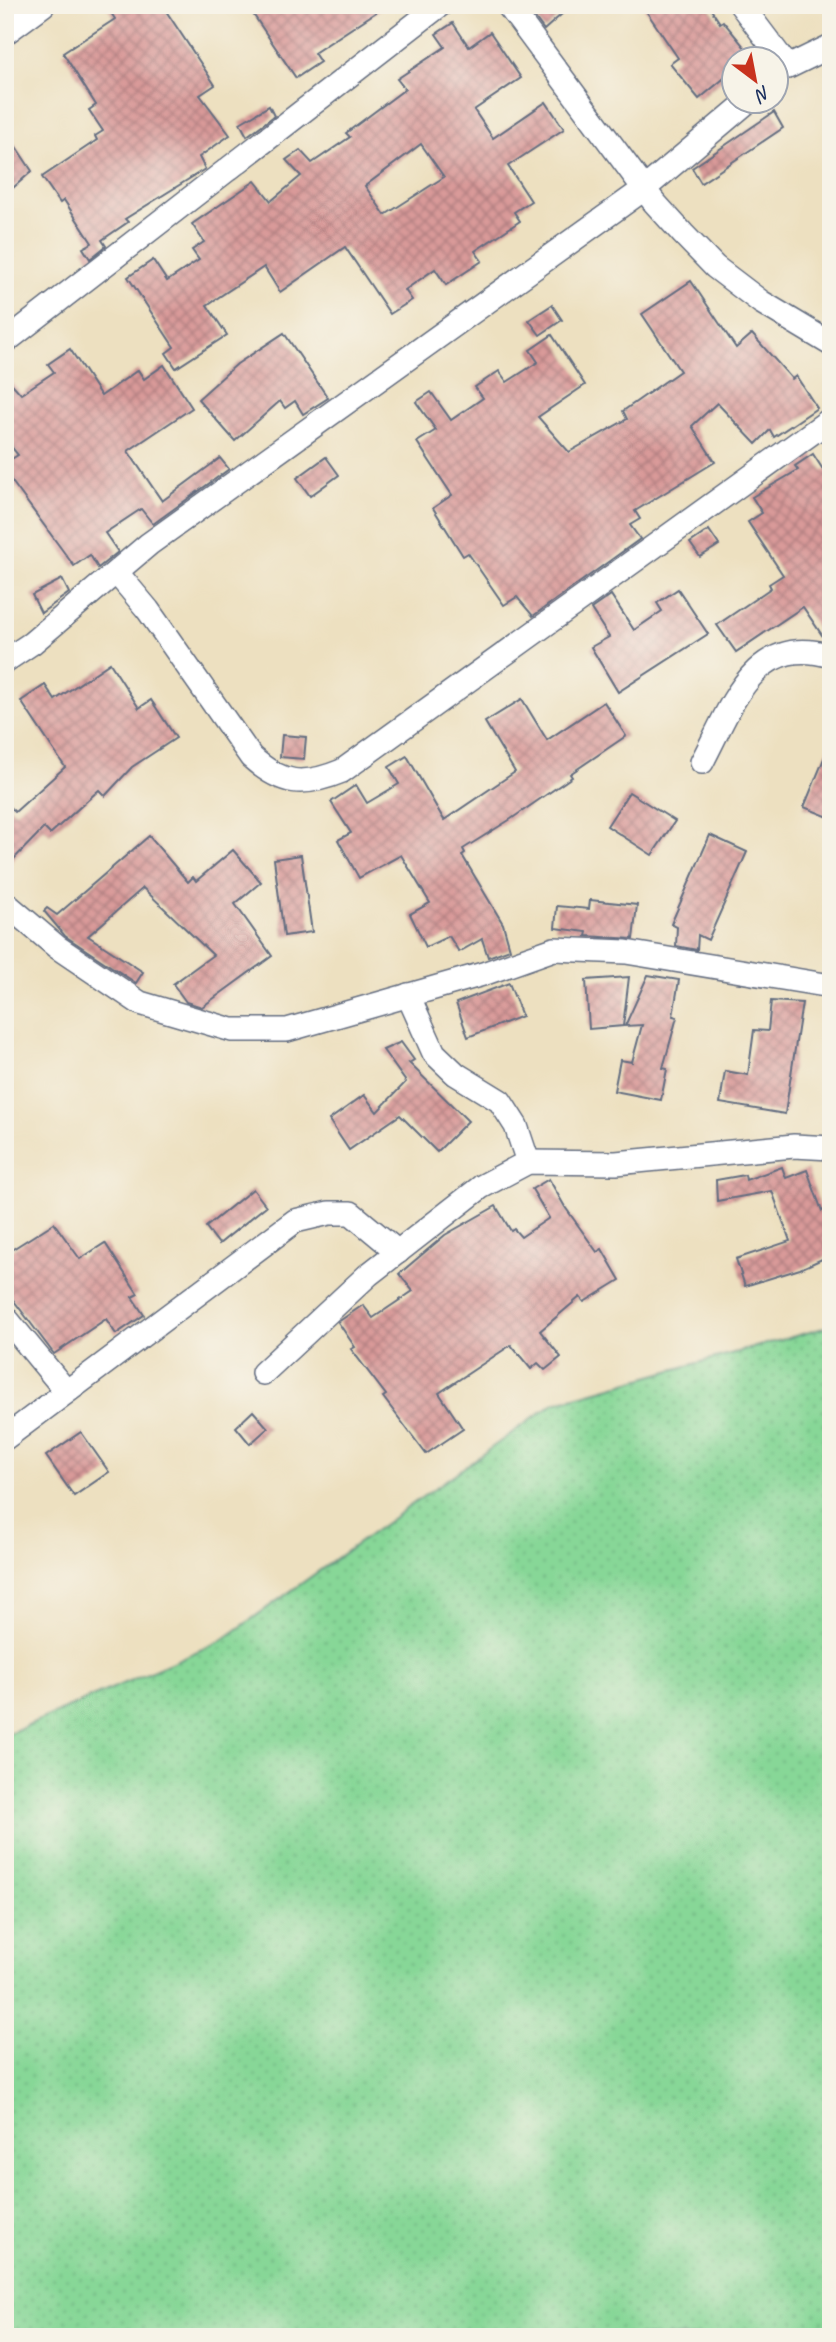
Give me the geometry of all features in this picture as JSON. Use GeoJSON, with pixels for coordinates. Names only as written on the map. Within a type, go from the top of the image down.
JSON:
{"type":"FeatureCollection","features":[{"type":"Feature","properties":{"kind":"street"},"geometry":{"type":"LineString","coordinates":[[5,33],[43,5]]}},
{"type":"Feature","properties":{"kind":"street"},"geometry":{"type":"LineString","coordinates":[[5,342],[440,5]]}},
{"type":"Feature","properties":{"kind":"street"},"geometry":{"type":"LineString","coordinates":[[508,5],[645,189],[715,267],[761,302],[831,344]]}},
{"type":"Feature","properties":{"kind":"street"},"geometry":{"type":"LineString","coordinates":[[741,5],[766,46]]}},
{"type":"Feature","properties":{"kind":"street"},"geometry":{"type":"LineString","coordinates":[[790,68],[831,46]]}},
{"type":"Feature","properties":{"kind":"street"},"geometry":{"type":"LineString","coordinates":[[5,661],[33,643],[149,544],[645,189],[731,116]]}},
{"type":"Feature","properties":{"kind":"street"},"geometry":{"type":"LineString","coordinates":[[117,573],[148,610],[251,757],[269,773],[294,781],[314,782],[342,771],[831,419]]}},
{"type":"Feature","properties":{"kind":"street"},"geometry":{"type":"LineString","coordinates":[[702,762],[749,675],[772,657],[812,650],[831,656]]}},
{"type":"Feature","properties":{"kind":"street"},"geometry":{"type":"LineString","coordinates":[[5,903],[57,947],[140,1003],[232,1030],[287,1030],[554,949],[626,951],[831,986]]}},
{"type":"Feature","properties":{"kind":"street"},"geometry":{"type":"LineString","coordinates":[[408,995],[434,1053],[456,1074],[500,1101],[516,1126],[528,1163]]}},
{"type":"Feature","properties":{"kind":"street"},"geometry":{"type":"LineString","coordinates":[[264,1373],[369,1275],[481,1187],[528,1163],[616,1163],[794,1146],[831,1148]]}},
{"type":"Feature","properties":{"kind":"street"},"geometry":{"type":"LineString","coordinates":[[5,1438],[295,1221],[329,1213],[351,1213],[398,1252]]}},
{"type":"Feature","properties":{"kind":"street"},"geometry":{"type":"LineString","coordinates":[[5,1317],[66,1391]]}},
{"type":"Feature","properties":{"kind":"green space"},"geometry":{"type":"Polygon","coordinates":[[[831,1326],[831,2337],[5,2337],[5,1735],[221,1641],[554,1403],[831,1326]]]}},
{"type":"Feature","properties":{"kind":"building"},"geometry":{"type":"Polygon","coordinates":[[[106,5],[162,5],[215,85],[200,95],[230,135],[199,157],[205,169],[125,219],[128,222],[102,240],[106,246],[90,259],[83,248],[92,243],[64,200],[60,203],[42,177],[97,140],[95,136],[103,131],[89,110],[96,105],[63,53],[115,19],[106,5]]]}},
{"type":"Feature","properties":{"kind":"building"},"geometry":{"type":"Polygon","coordinates":[[[265,5],[387,5],[314,53],[320,62],[296,78],[253,14],[265,5]]]}},
{"type":"Feature","properties":{"kind":"building"},"geometry":{"type":"Polygon","coordinates":[[[545,5],[572,5],[544,30],[533,15],[545,5]]]}},
{"type":"Feature","properties":{"kind":"building"},"geometry":{"type":"Polygon","coordinates":[[[642,5],[708,5],[720,23],[723,21],[744,46],[720,46],[720,82],[699,99],[670,64],[678,58],[642,5]]]}},
{"type":"Feature","properties":{"kind":"building"},"geometry":{"type":"Polygon","coordinates":[[[453,23],[469,47],[490,32],[521,78],[474,110],[493,138],[546,102],[564,129],[508,166],[531,201],[514,212],[520,221],[475,251],[482,261],[446,285],[435,269],[405,290],[412,300],[390,314],[345,247],[280,292],[264,267],[207,305],[227,335],[176,368],[166,353],[174,347],[128,277],[153,260],[167,281],[199,260],[192,250],[204,242],[192,224],[255,181],[271,201],[301,176],[286,160],[300,150],[312,163],[350,137],[346,133],[405,89],[397,79],[445,47],[436,34],[453,23]],[[421,144],[365,186],[385,215],[444,177],[421,144]]]}},
{"type":"Feature","properties":{"kind":"building"},"geometry":{"type":"Polygon","coordinates":[[[269,106],[274,116],[247,136],[240,123],[269,106]]]}},
{"type":"Feature","properties":{"kind":"building"},"geometry":{"type":"Polygon","coordinates":[[[768,116],[776,116],[783,128],[701,183],[692,168],[768,116]]]}},
{"type":"Feature","properties":{"kind":"building"},"geometry":{"type":"Polygon","coordinates":[[[5,130],[32,171],[5,195],[5,130]]]}},
{"type":"Feature","properties":{"kind":"building"},"geometry":{"type":"Polygon","coordinates":[[[691,281],[736,348],[752,334],[792,379],[796,376],[817,408],[774,437],[770,430],[756,444],[717,403],[692,426],[715,462],[635,511],[640,519],[630,525],[640,539],[533,616],[517,597],[504,605],[468,553],[463,556],[433,508],[452,495],[417,442],[436,430],[416,402],[431,392],[451,420],[483,398],[475,387],[499,371],[507,382],[538,362],[530,350],[552,335],[585,385],[538,417],[569,452],[627,419],[623,411],[680,371],[642,314],[691,281]]]}},
{"type":"Feature","properties":{"kind":"building"},"geometry":{"type":"Polygon","coordinates":[[[552,305],[562,320],[540,335],[529,320],[552,305]]]}},
{"type":"Feature","properties":{"kind":"building"},"geometry":{"type":"Polygon","coordinates":[[[284,333],[328,398],[303,414],[295,401],[285,408],[280,401],[235,441],[198,399],[237,364],[284,333]]]}},
{"type":"Feature","properties":{"kind":"building"},"geometry":{"type":"Polygon","coordinates":[[[70,349],[101,396],[138,370],[144,379],[164,365],[192,408],[128,451],[162,501],[220,458],[229,469],[153,524],[141,509],[105,533],[118,552],[98,568],[90,555],[74,566],[5,472],[5,463],[18,455],[5,439],[5,376],[21,394],[54,372],[48,364],[70,349]]]}},
{"type":"Feature","properties":{"kind":"building"},"geometry":{"type":"Polygon","coordinates":[[[813,454],[824,471],[831,466],[831,642],[826,641],[803,607],[736,652],[717,625],[771,588],[769,584],[783,575],[748,522],[762,513],[752,497],[798,470],[795,466],[813,454]]]}},
{"type":"Feature","properties":{"kind":"building"},"geometry":{"type":"Polygon","coordinates":[[[326,457],[339,475],[310,496],[297,478],[326,457]]]}},
{"type":"Feature","properties":{"kind":"building"},"geometry":{"type":"Polygon","coordinates":[[[709,530],[719,545],[700,557],[690,543],[709,530]]]}},
{"type":"Feature","properties":{"kind":"building"},"geometry":{"type":"Polygon","coordinates":[[[62,579],[69,593],[41,613],[32,595],[62,579]]]}},
{"type":"Feature","properties":{"kind":"building"},"geometry":{"type":"Polygon","coordinates":[[[678,589],[708,634],[618,692],[591,647],[609,637],[591,609],[611,595],[634,630],[662,611],[657,603],[678,589]]]}},
{"type":"Feature","properties":{"kind":"building"},"geometry":{"type":"Polygon","coordinates":[[[110,663],[139,708],[151,700],[176,738],[132,767],[105,796],[99,790],[50,834],[44,828],[5,868],[5,803],[15,812],[65,767],[21,701],[45,685],[55,700],[110,663]]]}},
{"type":"Feature","properties":{"kind":"building"},"geometry":{"type":"Polygon","coordinates":[[[522,699],[547,740],[604,702],[626,736],[570,774],[572,777],[463,849],[465,853],[462,855],[503,924],[510,949],[488,957],[482,939],[459,952],[449,936],[426,947],[410,914],[430,903],[401,855],[359,878],[338,840],[351,833],[331,802],[356,785],[367,803],[399,784],[389,767],[407,756],[444,820],[515,772],[485,722],[522,699]]]}},
{"type":"Feature","properties":{"kind":"building"},"geometry":{"type":"Polygon","coordinates":[[[282,735],[306,737],[304,759],[280,757],[282,735]]]}},
{"type":"Feature","properties":{"kind":"building"},"geometry":{"type":"Polygon","coordinates":[[[831,744],[831,818],[804,807],[831,744]]]}},
{"type":"Feature","properties":{"kind":"building"},"geometry":{"type":"Polygon","coordinates":[[[629,792],[675,821],[652,855],[607,826],[629,792]]]}},
{"type":"Feature","properties":{"kind":"building"},"geometry":{"type":"Polygon","coordinates":[[[710,835],[747,852],[708,940],[698,935],[697,950],[676,946],[677,927],[671,924],[710,835]]]}},
{"type":"Feature","properties":{"kind":"building"},"geometry":{"type":"Polygon","coordinates":[[[149,836],[188,882],[193,877],[196,881],[233,850],[261,882],[235,904],[272,956],[202,1007],[186,1002],[173,984],[213,955],[143,888],[88,936],[143,972],[136,983],[65,936],[44,911],[47,908],[57,915],[149,836]]]}},
{"type":"Feature","properties":{"kind":"building"},"geometry":{"type":"Polygon","coordinates":[[[301,855],[312,932],[284,936],[274,859],[301,855]]]}},
{"type":"Feature","properties":{"kind":"building"},"geometry":{"type":"Polygon","coordinates":[[[590,900],[637,905],[633,939],[586,936],[587,932],[555,928],[557,906],[589,909],[590,900]]]}},
{"type":"Feature","properties":{"kind":"building"},"geometry":{"type":"Polygon","coordinates":[[[648,975],[679,980],[673,1016],[677,1017],[663,1068],[667,1069],[661,1100],[614,1091],[620,1060],[632,1062],[642,1025],[625,1026],[648,975]]]}},
{"type":"Feature","properties":{"kind":"building"},"geometry":{"type":"Polygon","coordinates":[[[629,977],[623,1026],[589,1029],[586,980],[629,977]]]}},
{"type":"Feature","properties":{"kind":"building"},"geometry":{"type":"Polygon","coordinates":[[[509,983],[522,1016],[468,1037],[456,1003],[509,983]]]}},
{"type":"Feature","properties":{"kind":"building"},"geometry":{"type":"Polygon","coordinates":[[[771,1001],[802,1003],[785,1114],[720,1103],[725,1071],[748,1075],[754,1030],[768,1031],[771,1001]]]}},
{"type":"Feature","properties":{"kind":"building"},"geometry":{"type":"Polygon","coordinates":[[[401,1042],[414,1060],[409,1063],[468,1121],[437,1152],[400,1115],[349,1150],[329,1120],[364,1095],[377,1112],[406,1082],[383,1050],[401,1042]]]}},
{"type":"Feature","properties":{"kind":"building"},"geometry":{"type":"Polygon","coordinates":[[[782,1167],[786,1178],[807,1170],[822,1211],[831,1208],[831,1255],[800,1269],[745,1286],[736,1259],[790,1241],[772,1191],[717,1201],[716,1180],[745,1175],[746,1180],[782,1167]]]}},
{"type":"Feature","properties":{"kind":"building"},"geometry":{"type":"Polygon","coordinates":[[[549,1179],[597,1252],[602,1249],[620,1280],[584,1302],[580,1297],[540,1331],[561,1357],[545,1370],[538,1363],[531,1369],[511,1345],[439,1393],[463,1429],[426,1454],[351,1349],[355,1347],[338,1322],[363,1305],[373,1318],[413,1291],[399,1274],[445,1235],[496,1206],[511,1231],[514,1229],[521,1237],[549,1218],[532,1189],[549,1179]]]}},
{"type":"Feature","properties":{"kind":"building"},"geometry":{"type":"Polygon","coordinates":[[[253,1189],[266,1206],[219,1244],[206,1227],[253,1189]]]}},
{"type":"Feature","properties":{"kind":"building"},"geometry":{"type":"Polygon","coordinates":[[[54,1223],[80,1259],[105,1243],[138,1294],[132,1297],[144,1315],[116,1334],[106,1319],[54,1354],[5,1289],[5,1254],[54,1223]]]}},
{"type":"Feature","properties":{"kind":"building"},"geometry":{"type":"Polygon","coordinates":[[[253,1411],[268,1428],[250,1444],[236,1427],[253,1411]]]}},
{"type":"Feature","properties":{"kind":"building"},"geometry":{"type":"Polygon","coordinates":[[[81,1432],[109,1472],[74,1496],[46,1456],[81,1432]]]}}]}
